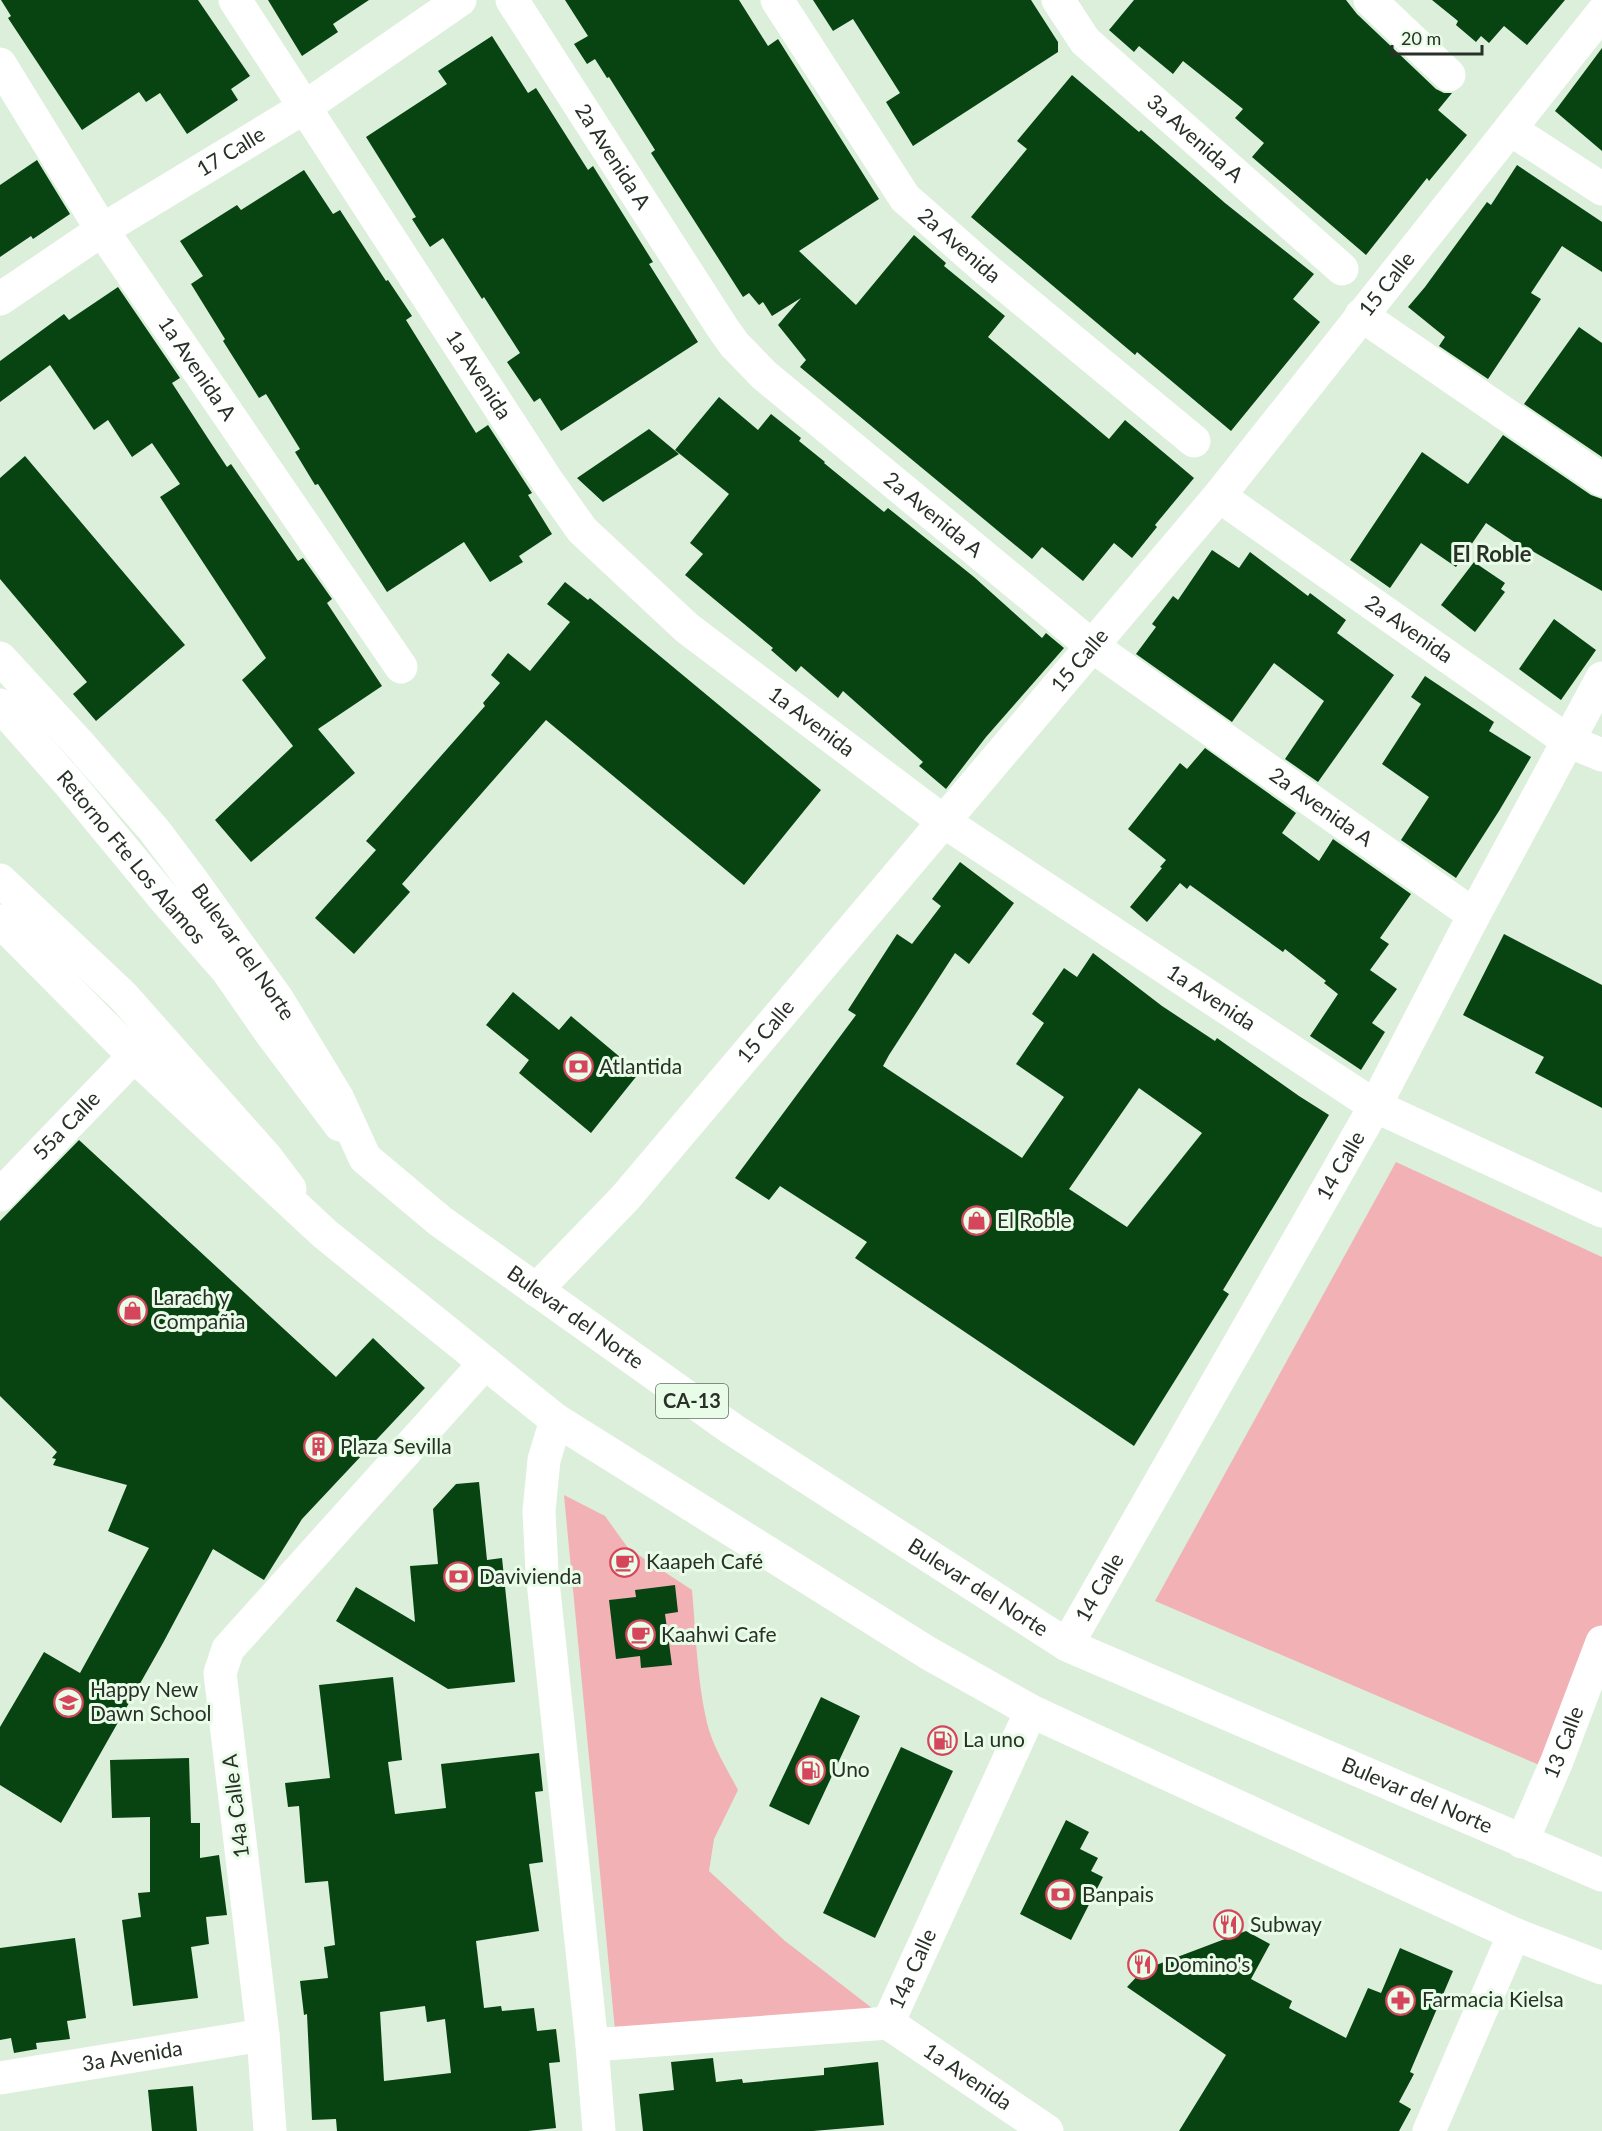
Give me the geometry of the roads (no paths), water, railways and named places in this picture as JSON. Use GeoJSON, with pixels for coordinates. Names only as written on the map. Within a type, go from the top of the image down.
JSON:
{"type":"FeatureCollection","features":[{"type":"Feature","properties":{"kind":"main road","name":"1a Avenida"},"geometry":{"type":"LineString","coordinates":[[235,0],[582,530],[687,628],[943,821],[1375,1106],[1602,1211]]}},
{"type":"Feature","properties":{"kind":"main road","name":"17 Calle"},"geometry":{"type":"LineString","coordinates":[[0,299],[102,230],[305,107],[460,0]]}},
{"type":"Feature","properties":{"kind":"main road","name":"2a Avenida A"},"geometry":{"type":"LineString","coordinates":[[512,0],[735,345],[764,375],[1092,646],[1473,915]]}},
{"type":"Feature","properties":{"kind":"main road","name":"2a Avenida"},"geometry":{"type":"LineString","coordinates":[[777,0],[905,198],[988,271],[1194,441]]}},
{"type":"Feature","properties":{"kind":"main road"},"geometry":{"type":"LineString","coordinates":[[1370,0],[1449,75]]}},
{"type":"Feature","properties":{"kind":"main road","name":"3a Avenida A"},"geometry":{"type":"LineString","coordinates":[[1062,1],[1085,41],[1342,269]]}},
{"type":"Feature","properties":{"kind":"main road","name":"15 Calle"},"geometry":{"type":"LineString","coordinates":[[536,1290],[625,1198],[1219,496],[1602,13]]}},
{"type":"Feature","properties":{"kind":"main road","name":"1a Avenida A"},"geometry":{"type":"LineString","coordinates":[[0,64],[102,230],[401,667]]}},
{"type":"Feature","properties":{"kind":"main road"},"geometry":{"type":"LineString","coordinates":[[1510,129],[1602,189]]}},
{"type":"Feature","properties":{"kind":"main road"},"geometry":{"type":"LineString","coordinates":[[1361,315],[1602,480]]}},
{"type":"Feature","properties":{"kind":"main road","name":"2a Avenida"},"geometry":{"type":"LineString","coordinates":[[1219,496],[1568,741],[1602,755]]}},
{"type":"Feature","properties":{"kind":"main road","name":"Bulevar del Norte"},"geometry":{"type":"LineString","coordinates":[[0,658],[147,822],[204,897],[278,1000],[337,1097],[364,1158],[440,1221],[732,1429],[1067,1645],[1602,1875]]}},
{"type":"Feature","properties":{"kind":"main road","name":"14 Calle"},"geometry":{"type":"LineString","coordinates":[[1067,1645],[1375,1106],[1473,915],[1602,678]]}},
{"type":"Feature","properties":{"kind":"main road","name":"Retorno Fte Los Alamos"},"geometry":{"type":"LineString","coordinates":[[0,705],[227,970],[364,1158]]}},
{"type":"Feature","properties":{"kind":"main road"},"geometry":{"type":"LineString","coordinates":[[0,880],[123,996],[266,1157],[325,1234]]}},
{"type":"Feature","properties":{"kind":"main road"},"geometry":{"type":"LineString","coordinates":[[0,921],[134,1056],[325,1234],[556,1420],[919,1647],[1031,1711],[1514,1934],[1602,1968]]}},
{"type":"Feature","properties":{"kind":"main road","name":"55a Calle"},"geometry":{"type":"LineString","coordinates":[[0,1195],[134,1056]]}},
{"type":"Feature","properties":{"kind":"main road","name":"14a Calle A"},"geometry":{"type":"LineString","coordinates":[[270,2131],[263,2035],[220,1673],[228,1649],[485,1363]]}},
{"type":"Feature","properties":{"kind":"main road"},"geometry":{"type":"LineString","coordinates":[[556,1420],[543,1470],[539,1511],[542,1562],[592,2045],[598,2131]]}},
{"type":"Feature","properties":{"kind":"main road","name":"13 Calle"},"geometry":{"type":"LineString","coordinates":[[1522,1842],[1557,1761],[1602,1642]]}},
{"type":"Feature","properties":{"kind":"main road"},"geometry":{"type":"LineString","coordinates":[[919,1647],[1174,1759],[1286,1815],[1561,1939],[1602,1953]]}},
{"type":"Feature","properties":{"kind":"main road","name":"14a Calle"},"geometry":{"type":"LineString","coordinates":[[592,2045],[888,2023],[1031,1711]]}},
{"type":"Feature","properties":{"kind":"main road"},"geometry":{"type":"LineString","coordinates":[[1429,2131],[1514,1934]]}},
{"type":"Feature","properties":{"kind":"main road","name":"1a Avenida"},"geometry":{"type":"LineString","coordinates":[[888,2023],[1047,2131]]}},
{"type":"Feature","properties":{"kind":"main road","name":"3a Avenida"},"geometry":{"type":"LineString","coordinates":[[0,2078],[263,2035]]}},
{"type":"Feature","properties":{"kind":"place","name":"Atlantida"},"geometry":{"type":"Point","coordinates":[578,1067]}},
{"type":"Feature","properties":{"kind":"place","name":"El Roble"},"geometry":{"type":"Point","coordinates":[976,1221]}},
{"type":"Feature","properties":{"kind":"place","name":"Larach y Compañia"},"geometry":{"type":"Point","coordinates":[132,1310]}},
{"type":"Feature","properties":{"kind":"place","name":"Plaza Sevilla"},"geometry":{"type":"Point","coordinates":[319,1447]}},
{"type":"Feature","properties":{"kind":"place","name":"Kaapeh Café"},"geometry":{"type":"Point","coordinates":[625,1562]}},
{"type":"Feature","properties":{"kind":"place","name":"Davivienda"},"geometry":{"type":"Point","coordinates":[458,1577]}},
{"type":"Feature","properties":{"kind":"place","name":"Kaahwi Cafe"},"geometry":{"type":"Point","coordinates":[640,1635]}},
{"type":"Feature","properties":{"kind":"place","name":"Happy New Dawn School"},"geometry":{"type":"Point","coordinates":[69,1702]}},
{"type":"Feature","properties":{"kind":"place","name":"La uno"},"geometry":{"type":"Point","coordinates":[942,1740]}},
{"type":"Feature","properties":{"kind":"place","name":"Uno"},"geometry":{"type":"Point","coordinates":[810,1770]}},
{"type":"Feature","properties":{"kind":"place","name":"Banpais"},"geometry":{"type":"Point","coordinates":[1061,1895]}},
{"type":"Feature","properties":{"kind":"place","name":"Subway"},"geometry":{"type":"Point","coordinates":[1229,1925]}},
{"type":"Feature","properties":{"kind":"place","name":"Domino's"},"geometry":{"type":"Point","coordinates":[1143,1965]}},
{"type":"Feature","properties":{"kind":"place","name":"Farmacia Kielsa"},"geometry":{"type":"Point","coordinates":[1401,2000]}},
{"type":"Feature","properties":{"kind":"district","name":"El Roble"},"geometry":{"type":"Point","coordinates":[1492,554]}}]}
